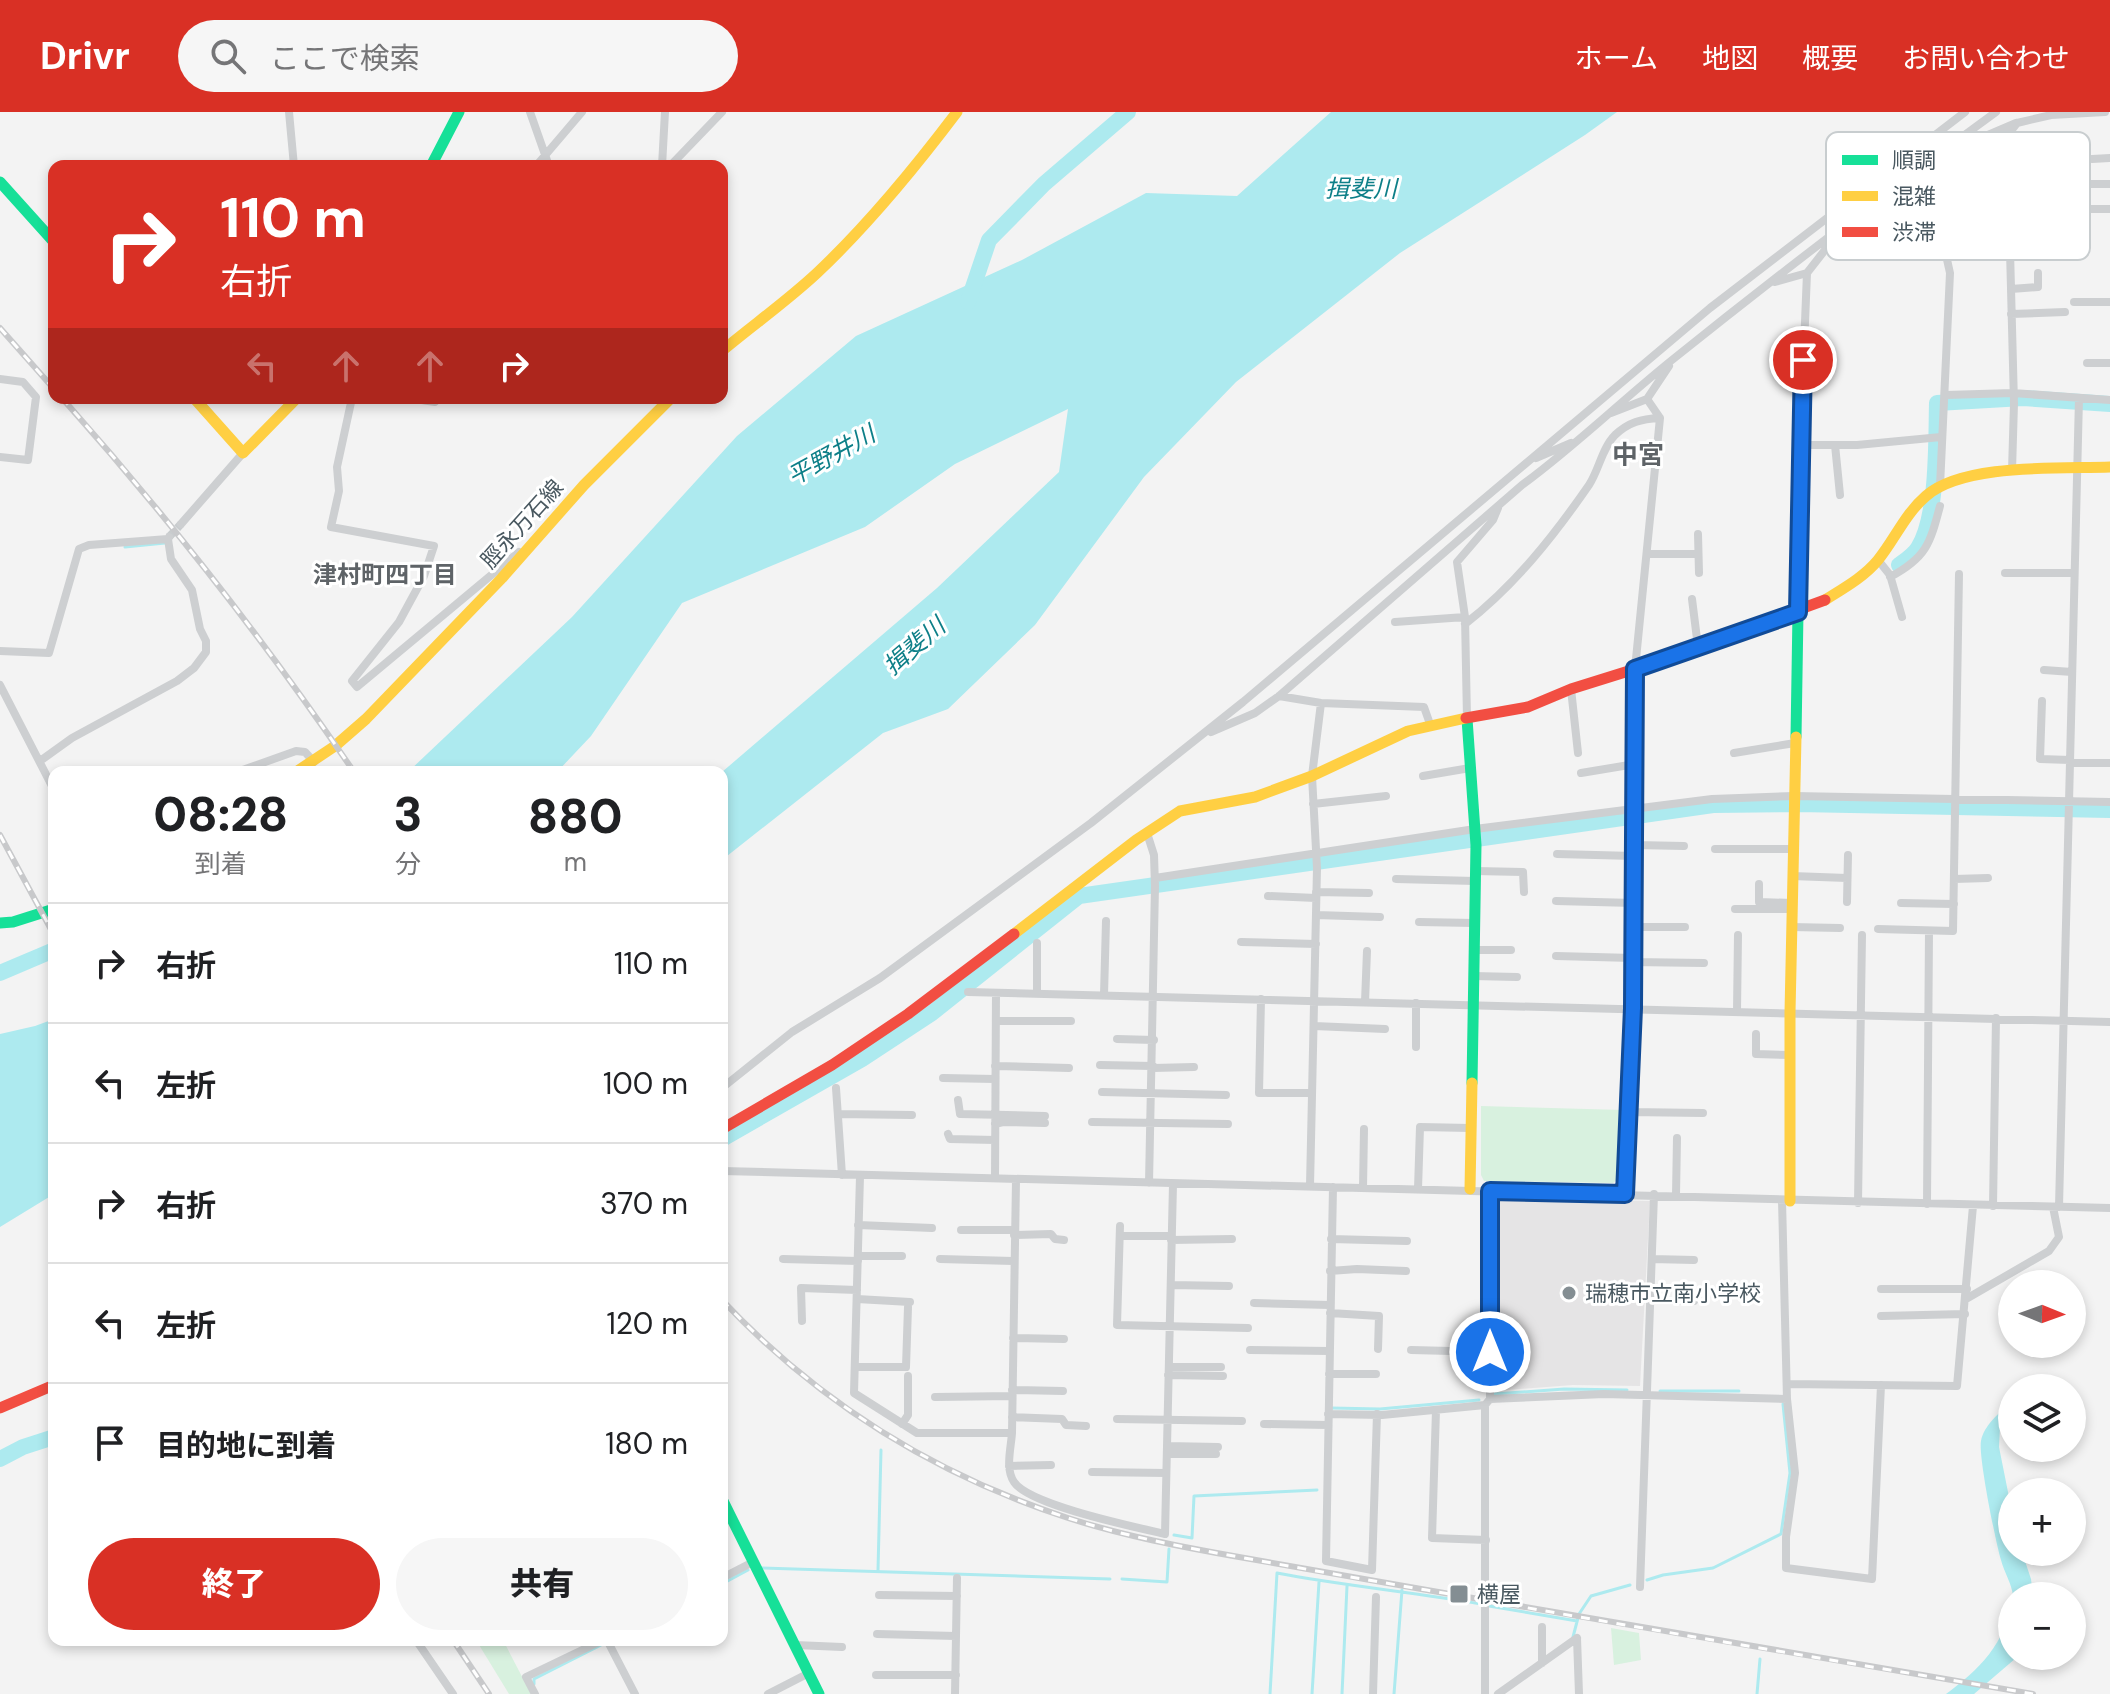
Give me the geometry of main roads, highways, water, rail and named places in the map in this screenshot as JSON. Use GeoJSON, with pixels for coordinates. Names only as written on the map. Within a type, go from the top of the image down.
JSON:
{"type":"FeatureCollection","features":[{"type":"Feature","properties":{"kind":"water","name":"揖斐川"},"geometry":{"type":"Polygon","coordinates":[[[1331,112],[1617,112],[1400,253],[1236,382],[1144,477],[1035,625],[948,709],[883,733],[728,855],[728,767],[937,588],[1059,472],[1068,409],[955,464],[865,527],[682,603],[591,736],[563,766],[414,766],[572,617],[737,436],[856,336],[1022,260],[1146,193],[1237,196],[1331,112]]]}},
{"type":"Feature","properties":{"kind":"water"},"geometry":{"type":"Polygon","coordinates":[[[48,1021],[48,1198],[0,1227],[0,1034],[48,1021]]]}},
{"type":"Feature","properties":{"kind":"water"},"geometry":{"type":"Polygon","coordinates":[[[1998,1415],[1998,1462],[2002,1462],[2005,1478],[1998,1478],[1998,1546],[1981,1449],[1985,1430],[1998,1415]]]}},
{"type":"Feature","properties":{"kind":"water"},"geometry":{"type":"Polygon","coordinates":[[[2003,1566],[2027,1566],[2031,1582],[2009,1582],[2003,1566]]]}},
{"type":"Feature","properties":{"kind":"water"},"geometry":{"type":"Polygon","coordinates":[[[1997,1642],[1998,1670],[2002,1670],[1974,1694],[1946,1694],[1980,1665],[1997,1642]]]}},
{"type":"Feature","properties":{"kind":"waterway","name":"平野井川"},"geometry":{"type":"LineString","coordinates":[[968,302],[989,240],[1044,184],[1128,112]]}},
{"type":"Feature","properties":{"kind":"waterway"},"geometry":{"type":"LineString","coordinates":[[1899,565],[1918,548],[1929,518],[1935,478],[1937,403],[2023,398],[2110,404]]}},
{"type":"Feature","properties":{"kind":"waterway"},"geometry":{"type":"LineString","coordinates":[[125,547],[165,543]]}},
{"type":"Feature","properties":{"kind":"waterway"},"geometry":{"type":"LineString","coordinates":[[728,1136],[862,1059],[932,1013],[1079,896],[1713,805],[2110,810]]}},
{"type":"Feature","properties":{"kind":"waterway"},"geometry":{"type":"LineString","coordinates":[[0,973],[48,953]]}},
{"type":"Feature","properties":{"kind":"waterway"},"geometry":{"type":"LineString","coordinates":[[1495,1394],[1564,1389],[1627,1390]]}},
{"type":"Feature","properties":{"kind":"waterway"},"geometry":{"type":"LineString","coordinates":[[1660,1391],[1739,1391]]}},
{"type":"Feature","properties":{"kind":"waterway"},"geometry":{"type":"LineString","coordinates":[[1331,1408],[1380,1409],[1479,1400]]}},
{"type":"Feature","properties":{"kind":"waterway"},"geometry":{"type":"LineString","coordinates":[[1647,1580],[1713,1568],[1781,1534],[1790,1473],[1783,1404]]}},
{"type":"Feature","properties":{"kind":"waterway"},"geometry":{"type":"LineString","coordinates":[[0,1459],[48,1439]]}},
{"type":"Feature","properties":{"kind":"waterway"},"geometry":{"type":"LineString","coordinates":[[878,1570],[881,1450]]}},
{"type":"Feature","properties":{"kind":"waterway"},"geometry":{"type":"LineString","coordinates":[[1174,1535],[1192,1538],[1194,1496],[1317,1490]]}},
{"type":"Feature","properties":{"kind":"waterway"},"geometry":{"type":"LineString","coordinates":[[1122,1579],[1167,1582],[1169,1549]]}},
{"type":"Feature","properties":{"kind":"waterway"},"geometry":{"type":"LineString","coordinates":[[762,1568],[1110,1579]]}},
{"type":"Feature","properties":{"kind":"waterway"},"geometry":{"type":"LineString","coordinates":[[728,1581],[748,1570]]}},
{"type":"Feature","properties":{"kind":"waterway"},"geometry":{"type":"LineString","coordinates":[[1270,1694],[1277,1573],[1481,1604]]}},
{"type":"Feature","properties":{"kind":"waterway"},"geometry":{"type":"LineString","coordinates":[[1312,1694],[1319,1582]]}},
{"type":"Feature","properties":{"kind":"waterway"},"geometry":{"type":"LineString","coordinates":[[1573,1637],[1579,1614],[1591,1596],[1630,1585]]}},
{"type":"Feature","properties":{"kind":"waterway"},"geometry":{"type":"LineString","coordinates":[[1342,1694],[1347,1586]]}},
{"type":"Feature","properties":{"kind":"waterway"},"geometry":{"type":"LineString","coordinates":[[1394,1694],[1402,1590]]}},
{"type":"Feature","properties":{"kind":"waterway"},"geometry":{"type":"LineString","coordinates":[[1489,1606],[1577,1621]]}},
{"type":"Feature","properties":{"kind":"waterway"},"geometry":{"type":"LineString","coordinates":[[534,1684],[534,1679],[599,1646]]}},
{"type":"Feature","properties":{"kind":"waterway"},"geometry":{"type":"LineString","coordinates":[[1757,1694],[1760,1659]]}},
{"type":"Feature","properties":{"kind":"tunnel"},"geometry":{"type":"LineString","coordinates":[[169,537],[181,524]]}},
{"type":"Feature","properties":{"kind":"railway"},"geometry":{"type":"LineString","coordinates":[[0,328],[48,382]]}},
{"type":"Feature","properties":{"kind":"railway"},"geometry":{"type":"LineString","coordinates":[[67,404],[214,580],[350,766]]}},
{"type":"Feature","properties":{"kind":"railway"},"geometry":{"type":"LineString","coordinates":[[0,835],[48,924]]}},
{"type":"Feature","properties":{"kind":"railway"},"geometry":{"type":"LineString","coordinates":[[728,1306],[798,1371],[882,1431],[972,1480],[1068,1518],[1175,1545],[2033,1694]]}},
{"type":"Feature","properties":{"kind":"railway"},"geometry":{"type":"LineString","coordinates":[[457,1646],[489,1694]]}},
{"type":"Feature","properties":{"kind":"place","name":"瑞穂市立南小学校"},"geometry":{"type":"Point","coordinates":[1569,1293]}},
{"type":"Feature","properties":{"kind":"place","name":"横屋"},"geometry":{"type":"Point","coordinates":[1459,1594]}},
{"type":"Feature","properties":{"kind":"district","name":"中宮"},"geometry":{"type":"Point","coordinates":[1638,455]}},
{"type":"Feature","properties":{"kind":"district","name":"津村町四丁目"},"geometry":{"type":"Point","coordinates":[385,574]}}]}
